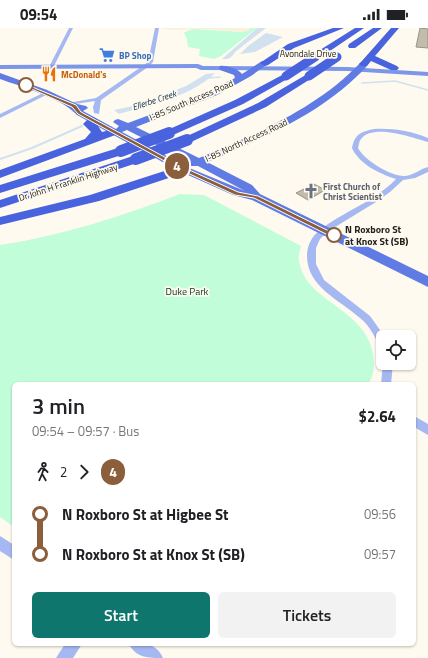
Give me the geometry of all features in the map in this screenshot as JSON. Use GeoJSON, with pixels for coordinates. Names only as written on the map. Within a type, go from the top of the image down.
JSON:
{"type":"FeatureCollection","features":[{"type":"Feature","properties":{"kind":"highway"},"geometry":{"type":"LineString","coordinates":[[264,63],[291,46],[340,28]]}},
{"type":"Feature","properties":{"kind":"highway","name":"Dr John H Franklin Highway"},"geometry":{"type":"LineString","coordinates":[[0,189],[121,151],[169,133],[239,102],[286,76],[360,28]]}},
{"type":"Feature","properties":{"kind":"highway","name":"Dr John H Franklin Highway"},"geometry":{"type":"LineString","coordinates":[[0,204],[136,160],[186,140],[262,105],[309,76],[378,28]]}},
{"type":"Feature","properties":{"kind":"highway"},"geometry":{"type":"LineString","coordinates":[[365,63],[395,28]]}},
{"type":"Feature","properties":{"kind":"highway"},"geometry":{"type":"LineString","coordinates":[[365,63],[376,61],[394,68]]}},
{"type":"Feature","properties":{"kind":"highway"},"geometry":{"type":"LineString","coordinates":[[89,141],[97,133],[89,124],[95,117]]}},
{"type":"Feature","properties":{"kind":"highway"},"geometry":{"type":"LineString","coordinates":[[0,174],[114,132]]}},
{"type":"Feature","properties":{"kind":"highway"},"geometry":{"type":"LineString","coordinates":[[0,221],[94,198],[183,169]]}},
{"type":"Feature","properties":{"kind":"main road","name":"I-85 South Access Road"},"geometry":{"type":"LineString","coordinates":[[114,132],[198,99],[240,79],[264,63]]}},
{"type":"Feature","properties":{"kind":"main road","name":"Avondale Drive"},"geometry":{"type":"LineString","coordinates":[[2,67],[198,66],[201,68],[257,69],[365,63]]}},
{"type":"Feature","properties":{"kind":"main road","name":"Avondale Drive"},"geometry":{"type":"LineString","coordinates":[[198,66],[201,64],[365,63],[428,74]]}},
{"type":"Feature","properties":{"kind":"main road","name":"I-85 North Access Road"},"geometry":{"type":"LineString","coordinates":[[183,169],[264,134],[311,107],[365,63]]}},
{"type":"Feature","properties":{"kind":"main road"},"geometry":{"type":"LineString","coordinates":[[223,68],[237,73],[240,79]]}},
{"type":"Feature","properties":{"kind":"main road","name":"Avondale Drive"},"geometry":{"type":"LineString","coordinates":[[394,68],[418,73]]}},
{"type":"Feature","properties":{"kind":"main road"},"geometry":{"type":"LineString","coordinates":[[0,76],[47,93],[72,105],[80,113],[128,127],[248,187],[256,197]]}},
{"type":"Feature","properties":{"kind":"main road"},"geometry":{"type":"LineString","coordinates":[[95,117],[114,132],[183,169],[237,193],[256,197],[428,282]]}},
{"type":"Feature","properties":{"kind":"main road"},"geometry":{"type":"LineString","coordinates":[[225,151],[220,156],[217,163],[226,176]]}},
{"type":"Feature","properties":{"kind":"street"},"geometry":{"type":"LineString","coordinates":[[51,66],[71,28]]}},
{"type":"Feature","properties":{"kind":"street"},"geometry":{"type":"LineString","coordinates":[[72,105],[98,99],[146,66],[150,62],[157,28]]}},
{"type":"Feature","properties":{"kind":"street"},"geometry":{"type":"LineString","coordinates":[[0,116],[47,93]]}},
{"type":"Feature","properties":{"kind":"street"},"geometry":{"type":"LineString","coordinates":[[95,117],[98,99]]}},
{"type":"Feature","properties":{"kind":"street"},"geometry":{"type":"LineString","coordinates":[[400,179],[363,159],[355,150],[357,140],[364,134],[392,130],[411,133],[428,139]]}},
{"type":"Feature","properties":{"kind":"street"},"geometry":{"type":"LineString","coordinates":[[377,330],[374,325],[356,309],[329,290],[316,276],[311,262],[312,250],[317,236],[324,231],[386,193],[400,179],[416,176],[428,169]]}},
{"type":"Feature","properties":{"kind":"street"},"geometry":{"type":"LineString","coordinates":[[386,382],[387,370]]}},
{"type":"Feature","properties":{"kind":"street"},"geometry":{"type":"LineString","coordinates":[[416,422],[428,430]]}},
{"type":"Feature","properties":{"kind":"street"},"geometry":{"type":"LineString","coordinates":[[0,543],[12,552]]}},
{"type":"Feature","properties":{"kind":"street"},"geometry":{"type":"LineString","coordinates":[[64,658],[73,646]]}},
{"type":"Feature","properties":{"kind":"street"},"geometry":{"type":"LineString","coordinates":[[140,646],[155,658]]}},
{"type":"Feature","properties":{"kind":"shaded area"},"geometry":{"type":"Polygon","coordinates":[[[159,28],[253,28],[246,32],[204,29],[171,30],[159,28]]]}},
{"type":"Feature","properties":{"kind":"green space"},"geometry":{"type":"Polygon","coordinates":[[[252,28],[257,28],[221,56],[214,59],[199,56],[200,49],[188,47],[187,39],[184,33],[194,29],[242,32],[252,28]]]}},
{"type":"Feature","properties":{"kind":"green space","name":"Duke Park"},"geometry":{"type":"Polygon","coordinates":[[[180,194],[204,195],[301,246],[299,259],[304,276],[313,288],[350,317],[362,329],[370,343],[374,361],[371,379],[369,382],[12,382],[12,526],[0,517],[0,245],[68,231],[136,210],[180,194]]]}},
{"type":"Feature","properties":{"kind":"water"},"geometry":{"type":"Polygon","coordinates":[[[257,28],[266,28],[235,52],[230,58],[222,59],[257,28]]]}},
{"type":"Feature","properties":{"kind":"water"},"geometry":{"type":"Polygon","coordinates":[[[266,33],[283,37],[255,52],[240,54],[248,46],[266,33]]]}},
{"type":"Feature","properties":{"kind":"water"},"geometry":{"type":"Polygon","coordinates":[[[215,73],[195,88],[170,99],[119,114],[114,110],[138,105],[186,86],[206,74],[215,73]]]}},
{"type":"Feature","properties":{"kind":"building"},"geometry":{"type":"Polygon","coordinates":[[[420,28],[428,29],[428,48],[416,47],[420,28]]]}},
{"type":"Feature","properties":{"kind":"building","name":"First Church of Christ Scientist"},"geometry":{"type":"Polygon","coordinates":[[[314,184],[325,190],[308,200],[296,193],[314,184]]]}},
{"type":"Feature","properties":{"kind":"waterway"},"geometry":{"type":"LineString","coordinates":[[208,78],[220,77]]}},
{"type":"Feature","properties":{"kind":"waterway"},"geometry":{"type":"LineString","coordinates":[[362,83],[395,81],[428,90]]}},
{"type":"Feature","properties":{"kind":"waterway","name":"Ellerbe Creek"},"geometry":{"type":"LineString","coordinates":[[0,159],[32,148],[82,126]]}},
{"type":"Feature","properties":{"kind":"bus line","name":"4"},"geometry":{"type":"LineString","coordinates":[[26,85],[74,106],[80,113],[183,169],[237,193],[256,197],[334,235]]}},
{"type":"Feature","properties":{"kind":"place","name":"BP Shop"},"geometry":{"type":"Point","coordinates":[107,55]}},
{"type":"Feature","properties":{"kind":"place","name":"McDonald's"},"geometry":{"type":"Point","coordinates":[49,74]}},
{"type":"Feature","properties":{"kind":"place","name":"First Church of Christ Scientist"},"geometry":{"type":"Point","coordinates":[311,191]}},
{"type":"Feature","properties":{"kind":"place","name":"N Roxboro St at Knox St (SB)"},"geometry":{"type":"Point","coordinates":[334,235]}}]}
